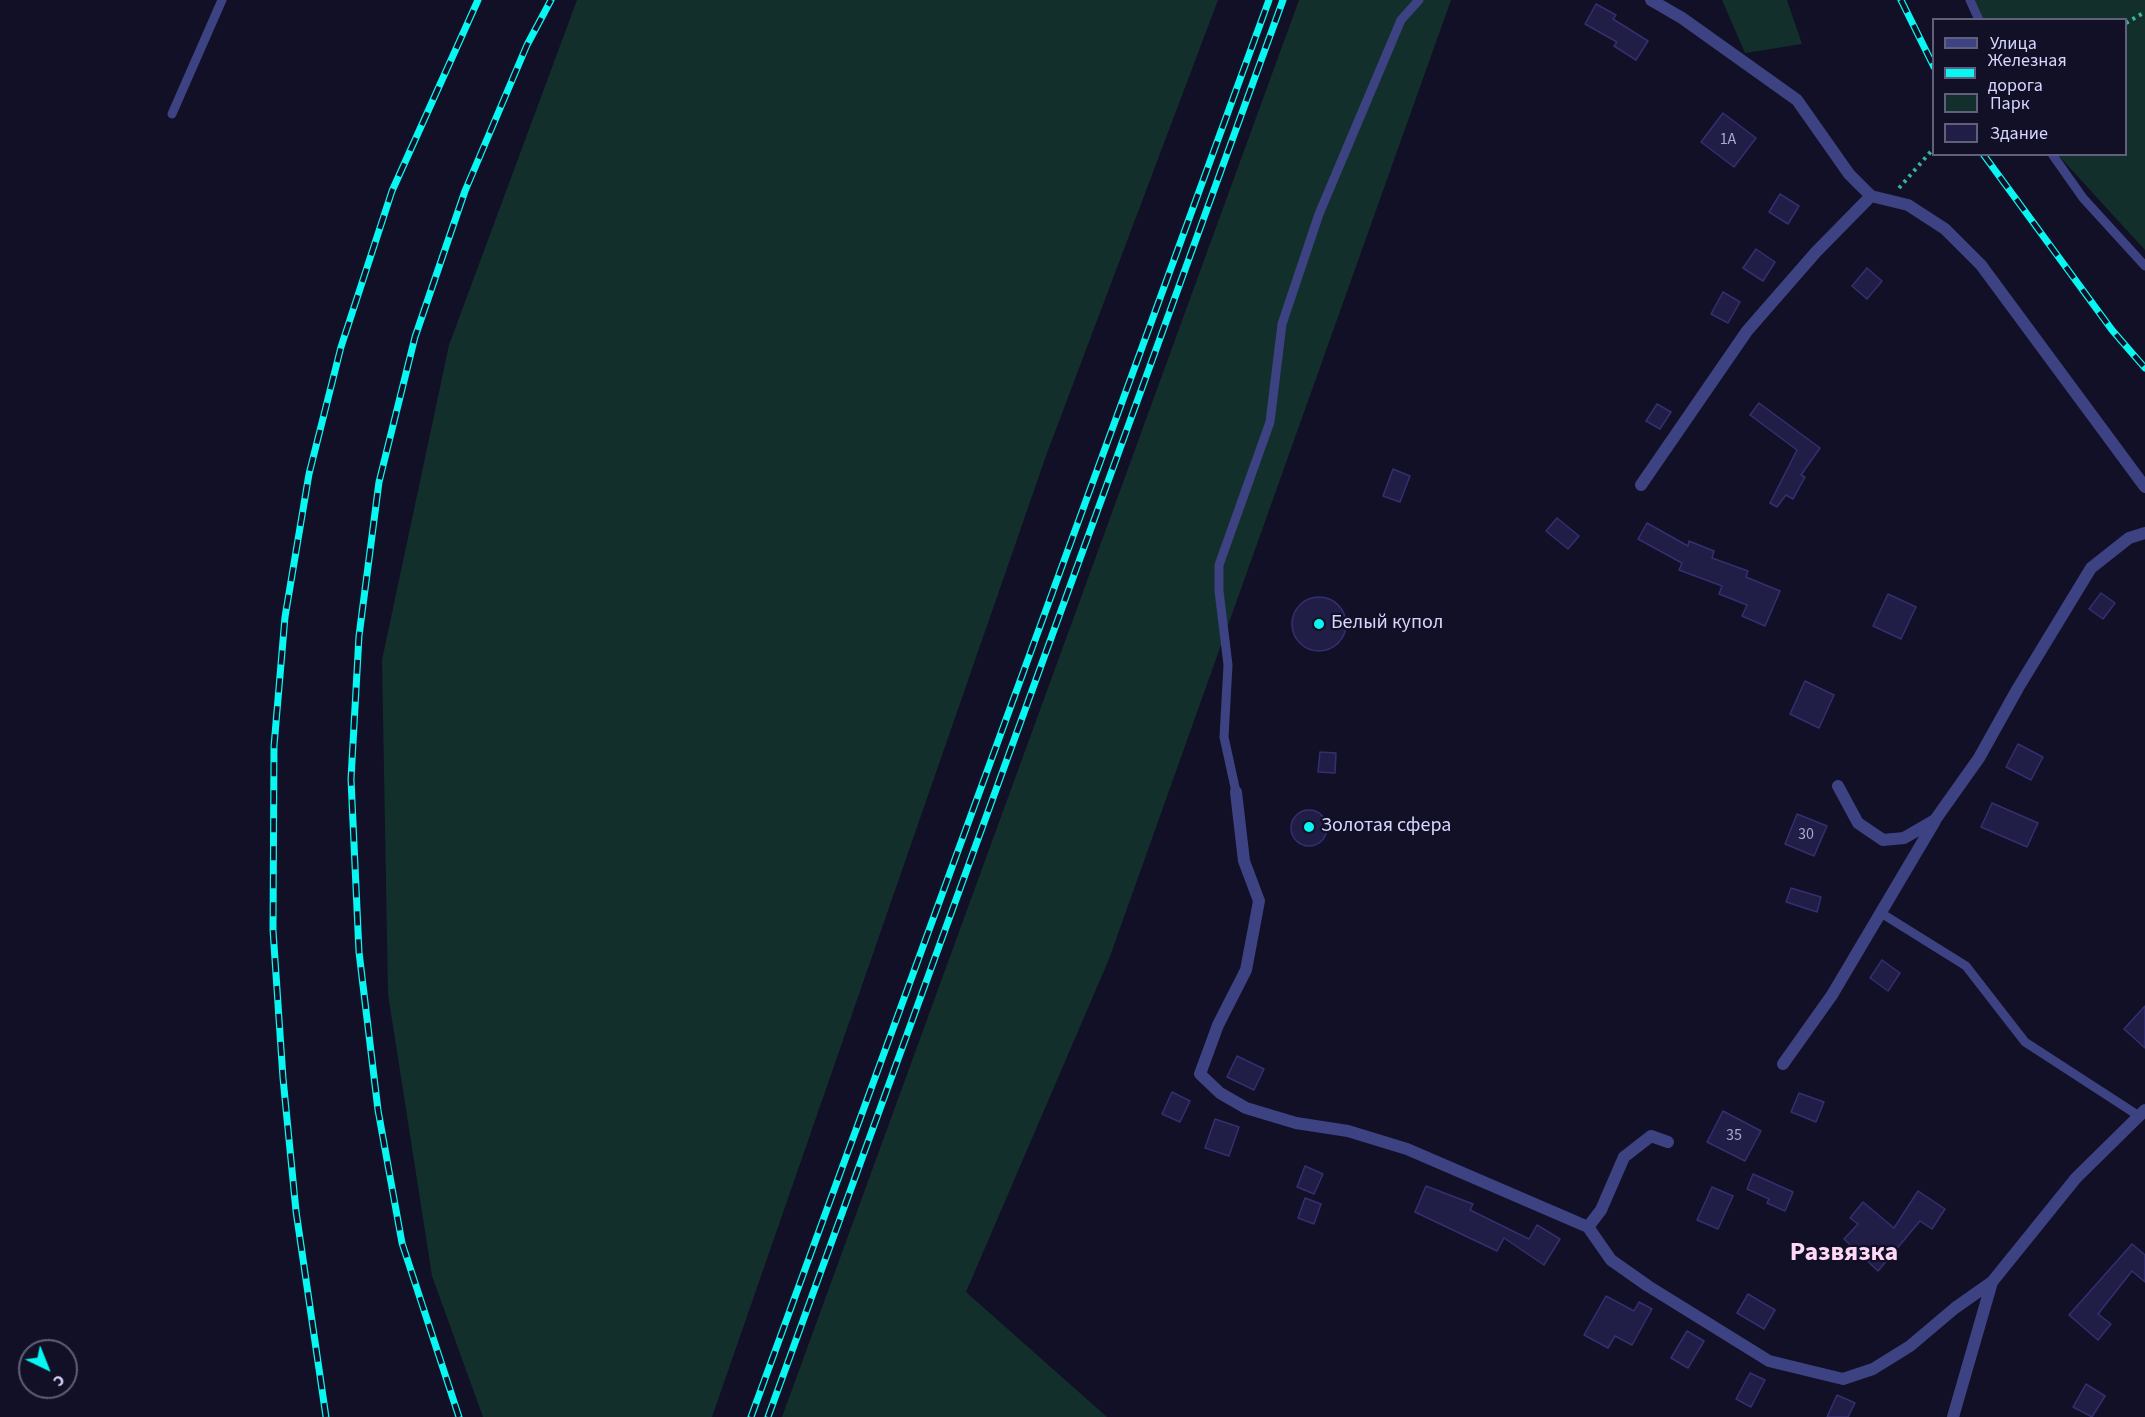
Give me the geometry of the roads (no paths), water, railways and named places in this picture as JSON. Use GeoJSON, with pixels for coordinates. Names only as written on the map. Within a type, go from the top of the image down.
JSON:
{"type":"FeatureCollection","features":[{"type":"Feature","properties":{"kind":"street"},"geometry":{"type":"LineString","coordinates":[[1651,0],[1683,18],[1797,100],[1849,174],[1871,196],[1908,205],[1945,229],[1981,265],[2145,487]]}},
{"type":"Feature","properties":{"kind":"street"},"geometry":{"type":"LineString","coordinates":[[1641,485],[1747,331],[1816,252],[1871,196]]}},
{"type":"Feature","properties":{"kind":"street"},"geometry":{"type":"LineString","coordinates":[[1783,1064],[1832,995],[1935,820],[1979,758],[2018,688],[2091,568],[2129,538],[2145,533]]}},
{"type":"Feature","properties":{"kind":"street"},"geometry":{"type":"LineString","coordinates":[[1838,786],[1858,823],[1883,840],[1904,838],[1935,820]]}},
{"type":"Feature","properties":{"kind":"street"},"geometry":{"type":"LineString","coordinates":[[1236,792],[1244,861],[1259,901],[1246,970],[1218,1025],[1200,1074],[1220,1093],[1246,1108],[1296,1123],[1348,1131],[1407,1149],[1588,1227],[1611,1260],[1647,1286],[1769,1361],[1843,1379],[1872,1369],[1910,1346],[1955,1308],[1992,1282],[2076,1178],[2142,1113]]}},
{"type":"Feature","properties":{"kind":"street"},"geometry":{"type":"LineString","coordinates":[[1588,1227],[1601,1210],[1624,1157],[1651,1136],[1668,1142]]}},
{"type":"Feature","properties":{"kind":"street"},"geometry":{"type":"LineString","coordinates":[[1953,1417],[1992,1282]]}},
{"type":"Feature","properties":{"kind":"lane"},"geometry":{"type":"LineString","coordinates":[[172,114],[222,0]]}},
{"type":"Feature","properties":{"kind":"lane"},"geometry":{"type":"LineString","coordinates":[[1236,792],[1224,737],[1228,665],[1219,591],[1220,565],[1270,422],[1282,324],[1319,214],[1401,20],[1419,0]]}},
{"type":"Feature","properties":{"kind":"lane"},"geometry":{"type":"LineString","coordinates":[[1970,0],[1978,18]]}},
{"type":"Feature","properties":{"kind":"lane"},"geometry":{"type":"LineString","coordinates":[[2053,156],[2083,198],[2145,266]]}},
{"type":"Feature","properties":{"kind":"lane"},"geometry":{"type":"LineString","coordinates":[[1881,913],[1966,966],[2025,1042],[2142,1113]]}},
{"type":"Feature","properties":{"kind":"railway"},"geometry":{"type":"LineString","coordinates":[[326,1417],[296,1211],[283,1078],[273,930],[274,746],[285,617],[309,474],[341,347],[392,191],[478,0]]}},
{"type":"Feature","properties":{"kind":"railway"},"geometry":{"type":"LineString","coordinates":[[459,1417],[402,1243],[378,1110],[359,952],[351,779],[359,636],[379,482],[415,337],[465,191],[527,45],[551,0]]}},
{"type":"Feature","properties":{"kind":"railway"},"geometry":{"type":"LineString","coordinates":[[751,1417],[1269,0]]}},
{"type":"Feature","properties":{"kind":"railway"},"geometry":{"type":"LineString","coordinates":[[768,1417],[1283,0]]}},
{"type":"Feature","properties":{"kind":"railway"},"geometry":{"type":"LineString","coordinates":[[1901,0],[1932,63]]}},
{"type":"Feature","properties":{"kind":"railway"},"geometry":{"type":"LineString","coordinates":[[1984,156],[2112,330],[2145,368]]}},
{"type":"Feature","properties":{"kind":"place","name":"Белый купол"},"geometry":{"type":"Point","coordinates":[1319,624]}},
{"type":"Feature","properties":{"kind":"place","name":"Золотая сфера"},"geometry":{"type":"Point","coordinates":[1309,827]}},
{"type":"Feature","properties":{"kind":"district","name":"Развязка"},"geometry":{"type":"Point","coordinates":[1844,1254]}}]}
